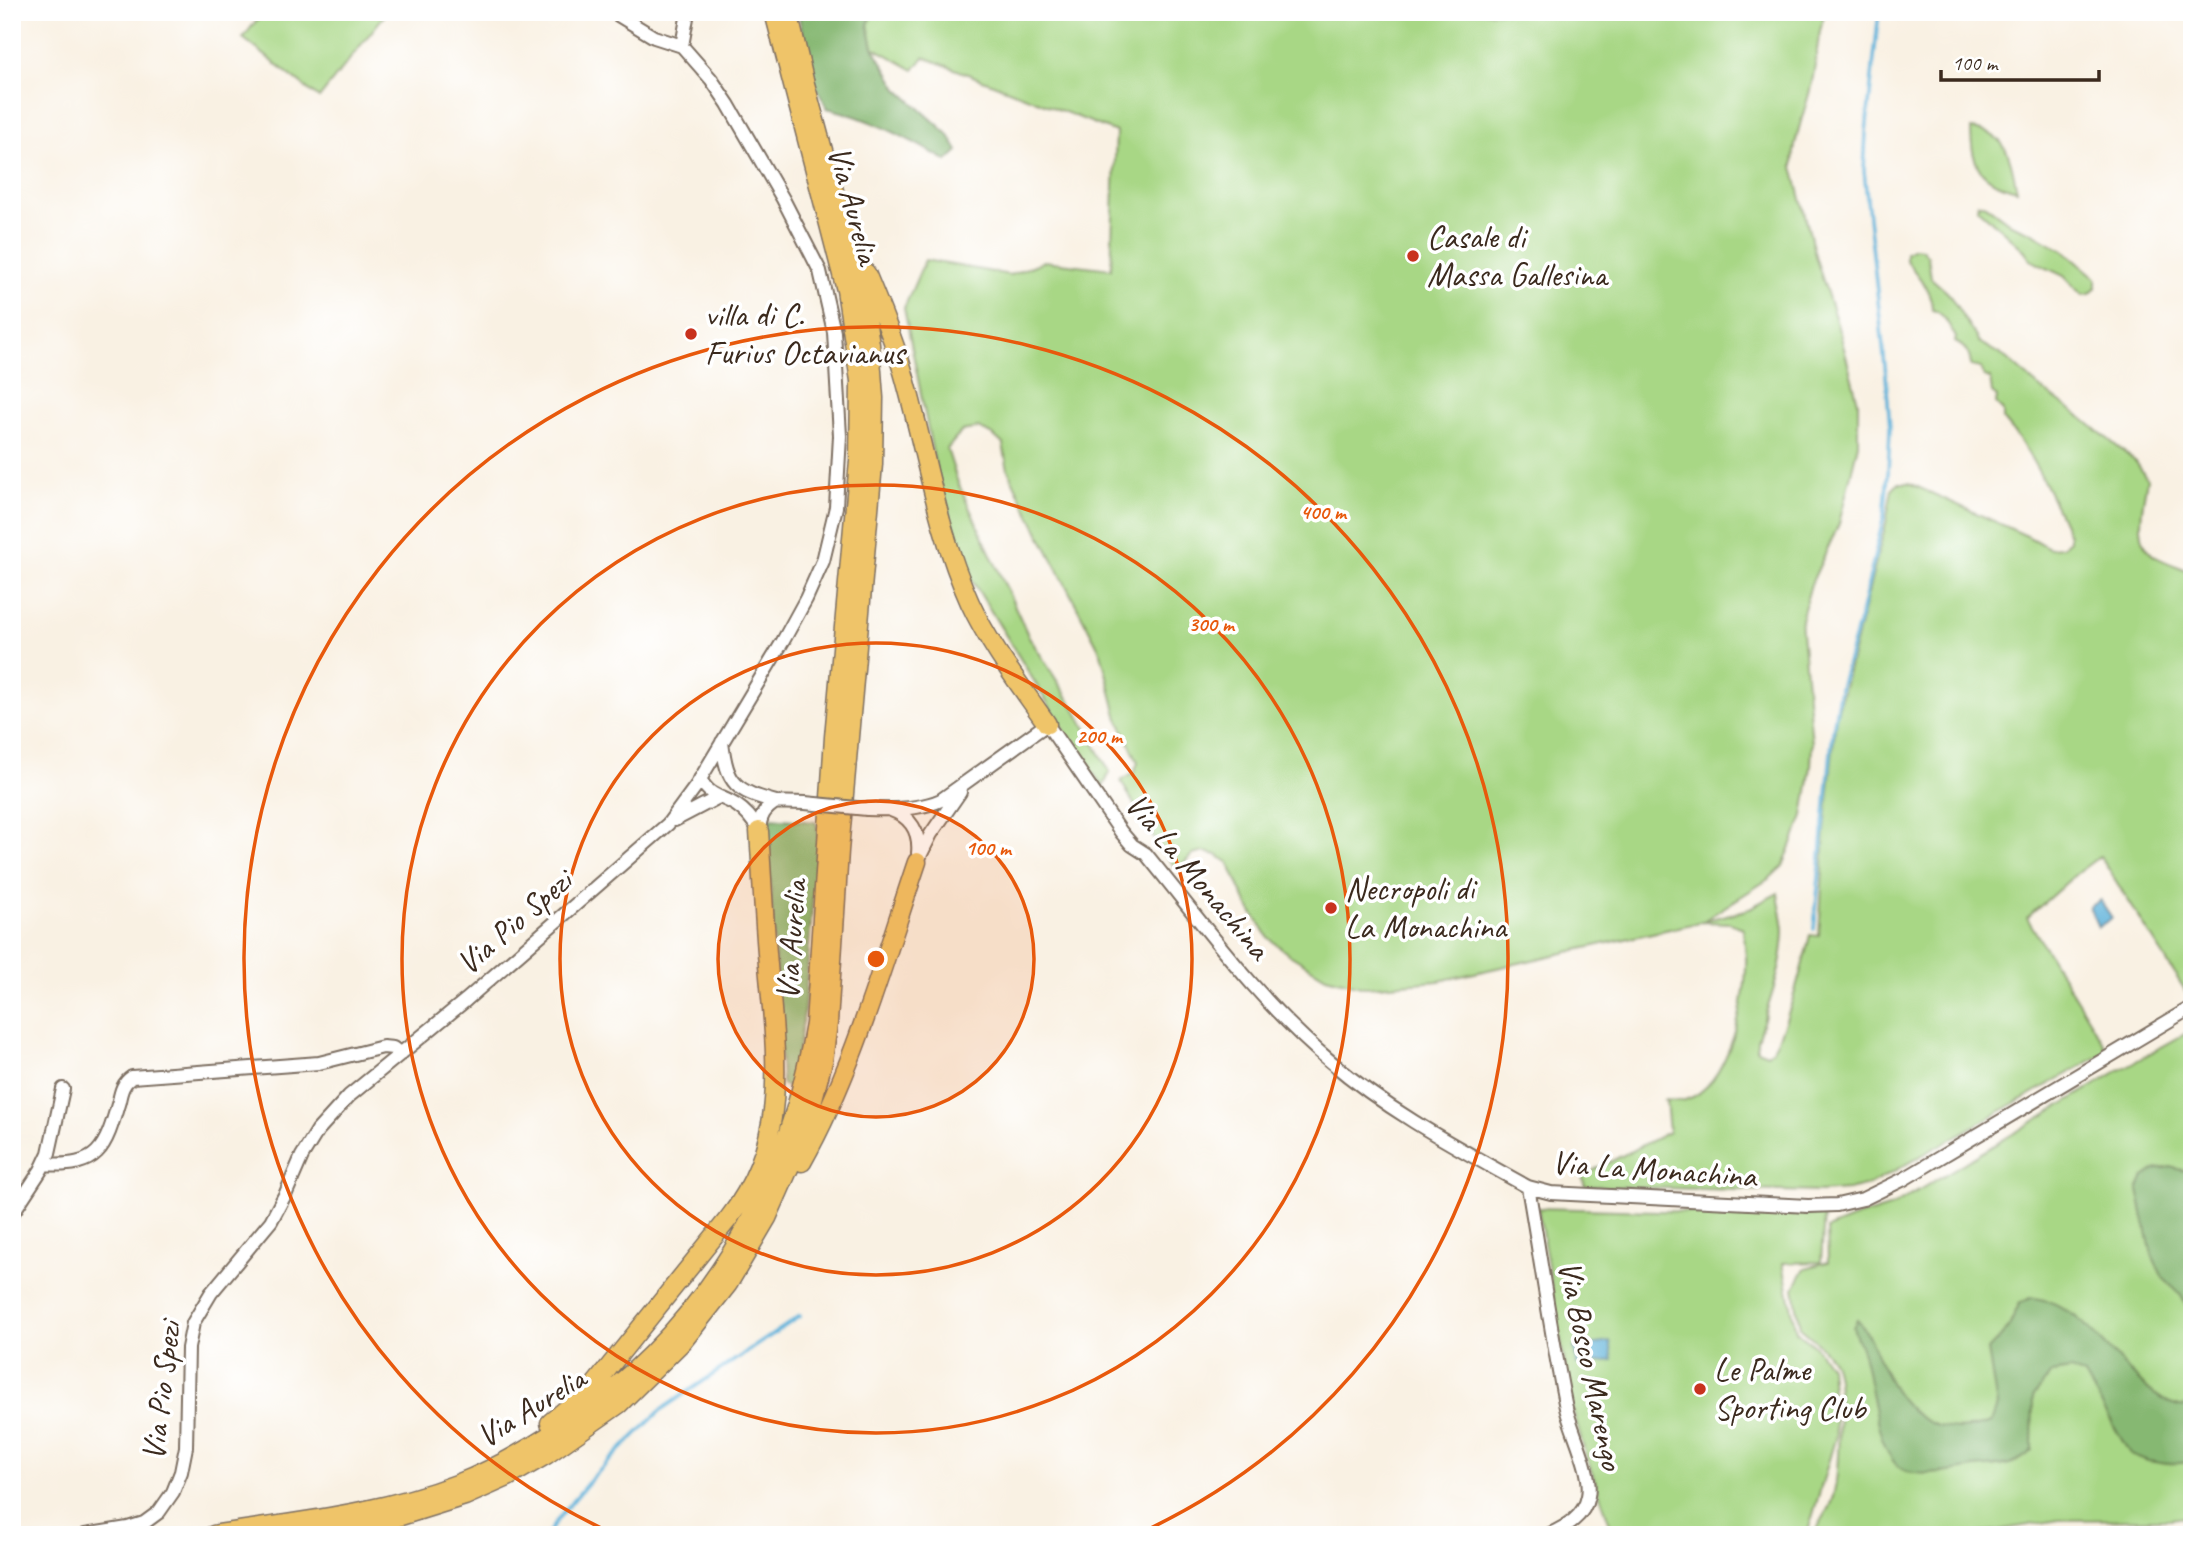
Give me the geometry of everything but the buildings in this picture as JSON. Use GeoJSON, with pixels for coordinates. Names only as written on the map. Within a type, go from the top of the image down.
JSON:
{"type":"FeatureCollection","features":[{"type":"Feature","properties":{"kind":"highway","name":"Via Aurelia"},"geometry":{"type":"LineString","coordinates":[[213,1535],[383,1506],[432,1493],[486,1472],[577,1418],[621,1384],[660,1347],[711,1285],[741,1240],[769,1183],[787,1136],[808,1063],[815,1024],[834,737],[859,461],[860,388],[846,289],[774,12]]}},
{"type":"Feature","properties":{"kind":"highway","name":"Via Aurelia"},"geometry":{"type":"LineString","coordinates":[[303,1535],[388,1520],[465,1496],[527,1466],[571,1438],[632,1393],[677,1349],[729,1284],[767,1218],[800,1141],[823,1061],[828,1023],[840,837],[873,464],[874,398],[863,298],[788,12]]}},
{"type":"Feature","properties":{"kind":"highway"},"geometry":{"type":"LineString","coordinates":[[840,213],[863,265],[901,366],[942,527],[962,582],[977,617],[1047,724]]}},
{"type":"Feature","properties":{"kind":"highway"},"geometry":{"type":"LineString","coordinates":[[486,1472],[593,1387],[737,1208],[755,1174],[772,1125],[777,1069],[759,831]]}},
{"type":"Feature","properties":{"kind":"highway"},"geometry":{"type":"LineString","coordinates":[[767,1218],[808,1150],[831,1104],[917,862]]}},
{"type":"Feature","properties":{"kind":"street"},"geometry":{"type":"LineString","coordinates":[[613,12],[654,37],[682,46],[688,12]]}},
{"type":"Feature","properties":{"kind":"street","name":"Via Pio Spezi"},"geometry":{"type":"LineString","coordinates":[[85,1535],[133,1527],[149,1520],[169,1498],[183,1466],[188,1429],[189,1338],[202,1306],[271,1221],[304,1150],[322,1124],[349,1096],[621,867],[668,824],[703,775],[794,622],[825,552],[835,507],[840,464],[839,405],[833,324],[820,271],[795,220],[723,95],[682,46]]}},
{"type":"Feature","properties":{"kind":"street"},"geometry":{"type":"LineString","coordinates":[[668,824],[723,799],[891,810],[935,803],[967,783],[1047,724]]}},
{"type":"Feature","properties":{"kind":"street","name":"Via La Monachina"},"geometry":{"type":"LineString","coordinates":[[1047,724],[1121,832],[1132,845],[1146,854],[1266,999],[1300,1035],[1337,1068],[1386,1103],[1528,1187],[1559,1194],[1808,1206],[1855,1202],[1904,1179],[2192,1007]]}},
{"type":"Feature","properties":{"kind":"street"},"geometry":{"type":"LineString","coordinates":[[722,742],[730,779]]}},
{"type":"Feature","properties":{"kind":"street"},"geometry":{"type":"LineString","coordinates":[[759,831],[746,812],[708,791],[703,775],[730,779],[745,792],[776,802]]}},
{"type":"Feature","properties":{"kind":"street"},"geometry":{"type":"LineString","coordinates":[[917,862],[930,834],[967,783]]}},
{"type":"Feature","properties":{"kind":"street"},"geometry":{"type":"LineString","coordinates":[[759,831],[761,816],[776,802]]}},
{"type":"Feature","properties":{"kind":"street"},"geometry":{"type":"LineString","coordinates":[[891,810],[908,819],[916,831],[919,847],[917,862]]}},
{"type":"Feature","properties":{"kind":"street"},"geometry":{"type":"LineString","coordinates":[[44,1164],[80,1163],[98,1153],[106,1140],[121,1091],[129,1079],[319,1063],[383,1047],[393,1048],[401,1054]]}},
{"type":"Feature","properties":{"kind":"street"},"geometry":{"type":"LineString","coordinates":[[12,1214],[44,1164],[54,1137],[63,1089]]}},
{"type":"Feature","properties":{"kind":"street","name":"Via Bosco Marengo"},"geometry":{"type":"LineString","coordinates":[[1528,1187],[1567,1410],[1589,1483],[1588,1497],[1580,1513],[1570,1524],[1548,1535]]}},
{"type":"Feature","properties":{"kind":"green space"},"geometry":{"type":"Polygon","coordinates":[[[263,12],[387,12],[319,98],[243,38],[263,12]]]}},
{"type":"Feature","properties":{"kind":"green space"},"geometry":{"type":"Polygon","coordinates":[[[798,12],[872,12],[868,25],[873,47],[898,89],[948,134],[958,151],[947,161],[889,130],[859,117],[827,108],[811,75],[798,12]]]}},
{"type":"Feature","properties":{"kind":"green space"},"geometry":{"type":"Polygon","coordinates":[[[872,12],[1825,12],[1812,82],[1795,145],[1793,167],[1816,259],[1840,333],[1858,402],[1858,444],[1839,524],[1811,584],[1801,620],[1812,743],[1803,816],[1783,866],[1770,878],[1703,921],[1746,910],[1778,893],[1784,927],[1781,960],[1757,1040],[1757,1050],[1767,1054],[1780,1035],[1810,935],[1819,936],[1825,832],[1836,718],[1886,523],[1892,489],[1898,483],[1909,483],[2049,548],[2062,547],[2069,541],[2069,535],[2040,474],[2003,419],[2003,411],[1996,404],[1997,397],[1992,393],[1990,378],[1984,377],[1981,368],[1971,366],[1967,351],[1955,342],[1956,337],[1943,317],[1932,310],[1927,289],[1906,260],[1906,252],[1914,248],[1922,249],[1928,257],[1931,278],[1948,293],[1979,342],[2006,358],[2040,388],[2136,462],[2147,479],[2141,532],[2148,551],[2192,572],[2192,1001],[2100,856],[2027,918],[2108,1051],[1869,1185],[1821,1192],[1585,1186],[1582,1176],[1669,1132],[1666,1101],[1663,1100],[1685,1100],[1701,1092],[1714,1077],[1733,1038],[1744,993],[1746,955],[1743,928],[1730,923],[1701,922],[1439,981],[1365,987],[1326,977],[1288,954],[1268,937],[1247,904],[1229,863],[1217,855],[1205,852],[1192,855],[1177,870],[1149,831],[1121,781],[1134,773],[1138,762],[1118,719],[1101,653],[1020,496],[1008,470],[1003,444],[992,434],[978,428],[962,431],[947,449],[958,483],[1028,635],[1078,714],[1110,772],[1103,787],[1066,733],[965,569],[936,470],[904,308],[925,260],[1010,275],[1044,261],[1111,269],[1116,132],[924,57],[914,70],[873,47],[868,25],[872,12]]]}},
{"type":"Feature","properties":{"kind":"green space"},"geometry":{"type":"Polygon","coordinates":[[[1971,129],[1993,136],[2006,149],[2017,190],[1995,182],[1980,170],[1973,153],[1971,129]]]}},
{"type":"Feature","properties":{"kind":"green space"},"geometry":{"type":"Polygon","coordinates":[[[1978,203],[1984,204],[2011,224],[2064,251],[2096,278],[2096,288],[2090,294],[2082,295],[2064,276],[2030,260],[2025,251],[1977,208],[1978,203]]]}},
{"type":"Feature","properties":{"kind":"green space"},"geometry":{"type":"Polygon","coordinates":[[[770,818],[816,822],[818,831],[804,1013],[793,1084],[788,1088],[782,1084],[767,824],[770,818]]]}},
{"type":"Feature","properties":{"kind":"green space"},"geometry":{"type":"Polygon","coordinates":[[[2192,1030],[2192,1516],[2171,1519],[2059,1520],[1969,1535],[1813,1535],[1828,1509],[1836,1481],[1838,1387],[1830,1358],[1800,1328],[1794,1288],[1805,1268],[1828,1262],[1827,1229],[1892,1206],[2192,1030]]]}},
{"type":"Feature","properties":{"kind":"green space"},"geometry":{"type":"Polygon","coordinates":[[[2171,1167],[2192,1173],[2192,1316],[2180,1294],[2163,1278],[2152,1255],[2138,1190],[2144,1177],[2154,1170],[2171,1167]]]}},
{"type":"Feature","properties":{"kind":"green space","name":"Le Palme Sporting Club"},"geometry":{"type":"Polygon","coordinates":[[[1538,1208],[1824,1215],[1821,1262],[1783,1263],[1796,1332],[1814,1345],[1830,1367],[1836,1436],[1807,1535],[1614,1535],[1573,1411],[1538,1208]]]}},
{"type":"Feature","properties":{"kind":"green space"},"geometry":{"type":"Polygon","coordinates":[[[2030,1298],[2053,1303],[2075,1316],[2153,1393],[2172,1404],[2192,1406],[2192,1462],[2167,1464],[2130,1454],[2085,1376],[2071,1370],[2052,1373],[2033,1397],[2032,1450],[2025,1457],[2002,1466],[1953,1472],[1914,1473],[1900,1468],[1892,1459],[1880,1433],[1864,1357],[1853,1327],[1857,1320],[1870,1338],[1894,1389],[1915,1414],[1941,1427],[1973,1428],[1991,1423],[1997,1406],[1988,1350],[2008,1329],[2019,1304],[2030,1298]]]}},
{"type":"Feature","properties":{"kind":"water"},"geometry":{"type":"Polygon","coordinates":[[[2100,900],[2112,918],[2098,927],[2089,907],[2100,900]]]}},
{"type":"Feature","properties":{"kind":"water"},"geometry":{"type":"Polygon","coordinates":[[[1610,1342],[1613,1360],[1577,1365],[1574,1347],[1610,1342]]]}},
{"type":"Feature","properties":{"kind":"waterway"},"geometry":{"type":"LineString","coordinates":[[1814,929],[1833,730],[1840,688],[1884,516],[1888,474],[1890,429],[1886,375],[1864,171],[1879,12]]}},
{"type":"Feature","properties":{"kind":"waterway"},"geometry":{"type":"LineString","coordinates":[[547,1535],[593,1477],[662,1409],[800,1316]]}},
{"type":"Feature","properties":{"kind":"place","name":"Casale di Massa Gallesina"},"geometry":{"type":"Point","coordinates":[1413,256]}},
{"type":"Feature","properties":{"kind":"place","name":"villa di C. Furius Octavianus"},"geometry":{"type":"Point","coordinates":[691,334]}},
{"type":"Feature","properties":{"kind":"place","name":"Necropoli di La Monachina"},"geometry":{"type":"Point","coordinates":[1331,908]}},
{"type":"Feature","properties":{"kind":"place","name":"Le Palme Sporting Club"},"geometry":{"type":"Point","coordinates":[1700,1389]}}]}
